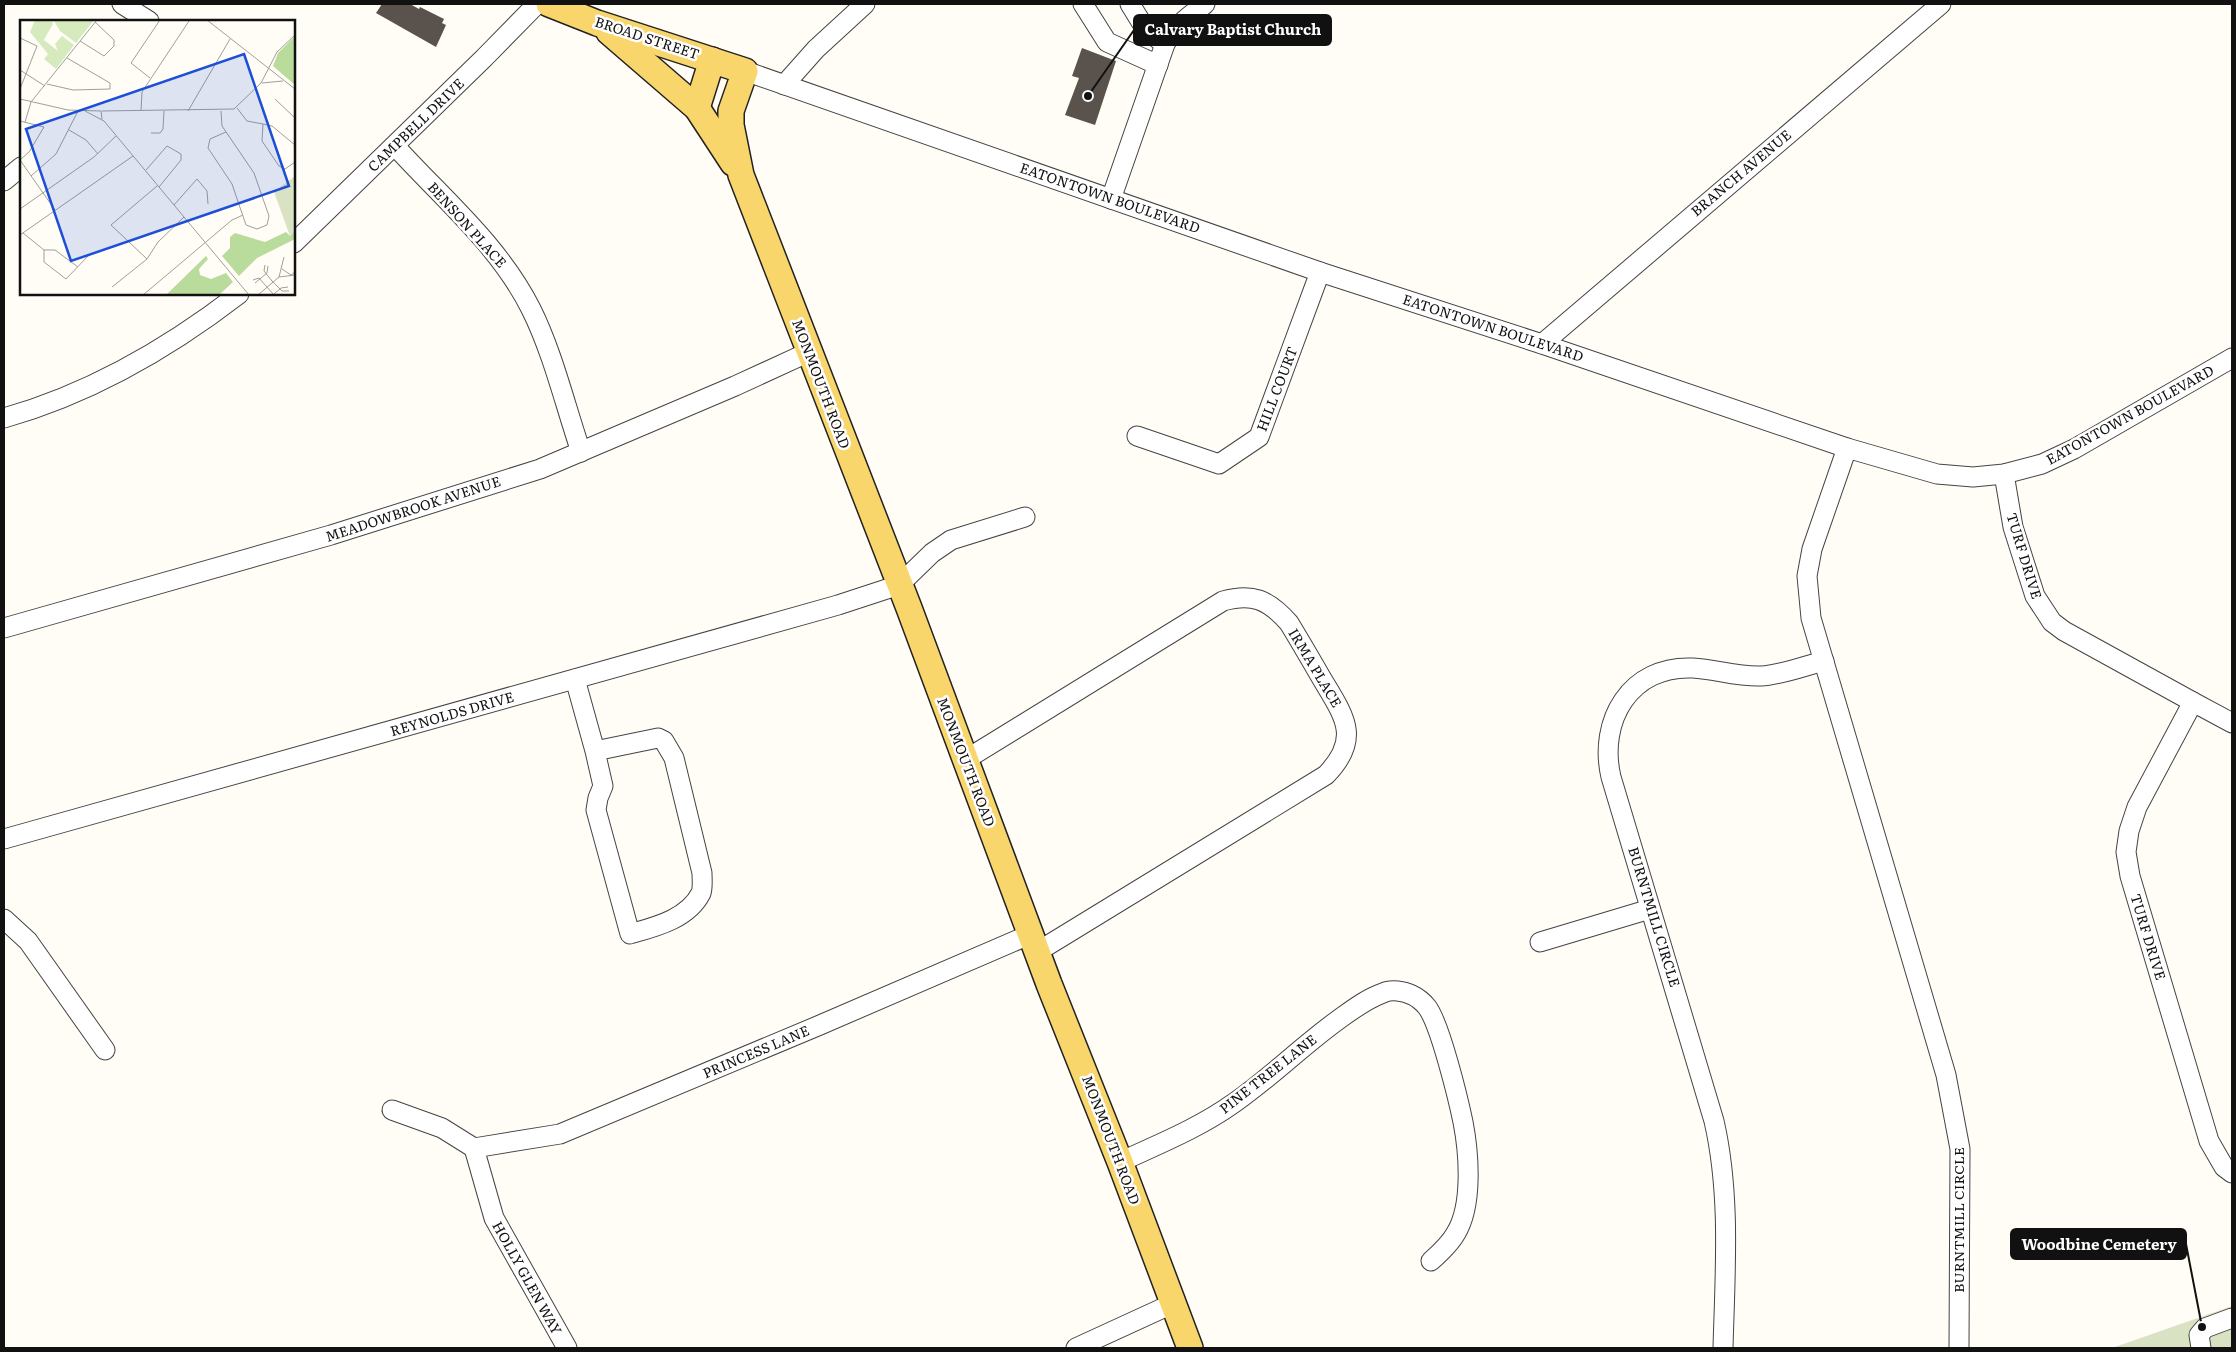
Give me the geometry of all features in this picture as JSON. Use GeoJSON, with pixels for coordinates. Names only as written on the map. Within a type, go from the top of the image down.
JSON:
{"type":"FeatureCollection","features":[{"type":"Feature","properties":{"kind":"main road","name":"BROAD STREET"},"geometry":{"type":"LineString","coordinates":[[549,4],[597,23],[744,71]]}},
{"type":"Feature","properties":{"kind":"main road","name":"MONMOUTH ROAD"},"geometry":{"type":"LineString","coordinates":[[597,23],[662,76],[697,108],[741,175]]}},
{"type":"Feature","properties":{"kind":"main road"},"geometry":{"type":"LineString","coordinates":[[697,108],[712,60]]}},
{"type":"Feature","properties":{"kind":"main road","name":"MONMOUTH ROAD"},"geometry":{"type":"LineString","coordinates":[[744,71],[731,111],[730,124],[741,175],[1190,1348]]}},
{"type":"Feature","properties":{"kind":"street"},"geometry":{"type":"LineString","coordinates":[[122,4],[147,20]]}},
{"type":"Feature","properties":{"kind":"street","name":"CAMPBELL DRIVE"},"geometry":{"type":"LineString","coordinates":[[295,242],[395,146],[537,4]]}},
{"type":"Feature","properties":{"kind":"street"},"geometry":{"type":"LineString","coordinates":[[784,84],[816,49],[865,4]]}},
{"type":"Feature","properties":{"kind":"street"},"geometry":{"type":"LineString","coordinates":[[1083,4],[1107,42],[1158,65]]}},
{"type":"Feature","properties":{"kind":"street"},"geometry":{"type":"LineString","coordinates":[[1130,4],[1146,30],[1165,44]]}},
{"type":"Feature","properties":{"kind":"street"},"geometry":{"type":"LineString","coordinates":[[1111,198],[1165,44],[1171,33],[1182,21],[1205,4]]}},
{"type":"Feature","properties":{"kind":"street","name":"BRANCH AVENUE"},"geometry":{"type":"LineString","coordinates":[[1542,344],[1941,4]]}},
{"type":"Feature","properties":{"kind":"street","name":"EATONTOWN BOULEVARD"},"geometry":{"type":"LineString","coordinates":[[744,71],[1320,272],[1542,344],[1847,448],[1937,474],[1973,476],[2004,474],[2042,464],[2074,449],[2232,358]]}},
{"type":"Feature","properties":{"kind":"street","name":"BENSON PLACE"},"geometry":{"type":"LineString","coordinates":[[395,146],[483,239],[519,287],[543,338],[581,452]]}},
{"type":"Feature","properties":{"kind":"street"},"geometry":{"type":"LineString","coordinates":[[4,181],[20,168]]}},
{"type":"Feature","properties":{"kind":"street","name":"HILL COURT"},"geometry":{"type":"LineString","coordinates":[[1137,436],[1219,464],[1259,437],[1320,272]]}},
{"type":"Feature","properties":{"kind":"street"},"geometry":{"type":"LineString","coordinates":[[4,418],[85,387],[159,349],[201,323],[237,295]]}},
{"type":"Feature","properties":{"kind":"street","name":"MEADOWBROOK AVENUE"},"geometry":{"type":"LineString","coordinates":[[4,628],[332,535],[531,472],[735,386],[808,352]]}},
{"type":"Feature","properties":{"kind":"street","name":"BURNTMILL CIRCLE"},"geometry":{"type":"LineString","coordinates":[[1847,448],[1812,549],[1807,576],[1810,618],[1946,1075],[1957,1125],[1961,1174],[1958,1348]]}},
{"type":"Feature","properties":{"kind":"street","name":"TURF DRIVE"},"geometry":{"type":"LineString","coordinates":[[2004,474],[2013,527],[2034,596],[2052,622],[2064,631],[2232,724]]}},
{"type":"Feature","properties":{"kind":"street"},"geometry":{"type":"LineString","coordinates":[[899,584],[932,552],[951,540],[1025,517]]}},
{"type":"Feature","properties":{"kind":"street","name":"REYNOLDS DRIVE"},"geometry":{"type":"LineString","coordinates":[[5,834],[575,679],[838,605],[899,584]]}},
{"type":"Feature","properties":{"kind":"street","name":"IRMA PLACE"},"geometry":{"type":"LineString","coordinates":[[965,760],[1222,601],[1238,597],[1263,601],[1278,611],[1289,623],[1344,717],[1347,732],[1344,749],[1337,764],[1326,775],[1034,943]]}},
{"type":"Feature","properties":{"kind":"street","name":"BURNTMILL CIRCLE"},"geometry":{"type":"LineString","coordinates":[[1723,1348],[1726,1197],[1721,1151],[1712,1112],[1608,765],[1609,732],[1613,716],[1621,702],[1641,682],[1672,670],[1693,668],[1729,674],[1759,676],[1824,661]]}},
{"type":"Feature","properties":{"kind":"street"},"geometry":{"type":"LineString","coordinates":[[575,679],[603,786],[596,810],[630,934],[666,924],[688,908],[702,892],[702,873],[674,758],[664,742],[658,738],[595,751]]}},
{"type":"Feature","properties":{"kind":"street","name":"TURF DRIVE"},"geometry":{"type":"LineString","coordinates":[[2193,702],[2136,807],[2129,831],[2127,864],[2209,1141],[2224,1167],[2232,1173]]}},
{"type":"Feature","properties":{"kind":"street"},"geometry":{"type":"LineString","coordinates":[[1540,942],[1650,909]]}},
{"type":"Feature","properties":{"kind":"street"},"geometry":{"type":"LineString","coordinates":[[4,919],[28,941],[105,1050]]}},
{"type":"Feature","properties":{"kind":"street","name":"PRINCESS LANE"},"geometry":{"type":"LineString","coordinates":[[474,1148],[560,1134],[820,1025],[1034,943]]}},
{"type":"Feature","properties":{"kind":"street","name":"PINE TREE LANE"},"geometry":{"type":"LineString","coordinates":[[1120,1162],[1206,1122],[1235,1103],[1314,1038],[1358,1005],[1383,992],[1396,990],[1413,995],[1427,1006],[1434,1021],[1458,1101],[1465,1136],[1468,1174],[1462,1220],[1457,1233],[1448,1245],[1431,1261]]}},
{"type":"Feature","properties":{"kind":"street"},"geometry":{"type":"LineString","coordinates":[[392,1110],[442,1128],[474,1148]]}},
{"type":"Feature","properties":{"kind":"street","name":"HOLLY GLEN WAY"},"geometry":{"type":"LineString","coordinates":[[474,1148],[494,1218],[567,1348]]}},
{"type":"Feature","properties":{"kind":"street"},"geometry":{"type":"LineString","coordinates":[[1076,1348],[1174,1303]]}},
{"type":"Feature","properties":{"kind":"street"},"geometry":{"type":"LineString","coordinates":[[2201,1348],[2199,1335],[2204,1328],[2232,1318]]}},
{"type":"Feature","properties":{"kind":"green space"},"geometry":{"type":"Polygon","coordinates":[[[2232,1306],[2232,1348],[2112,1348],[2232,1306]]]}},
{"type":"Feature","properties":{"kind":"building"},"geometry":{"type":"Polygon","coordinates":[[[382,4],[410,4],[444,19],[442,23],[446,25],[436,47],[376,13],[382,4]]]}},
{"type":"Feature","properties":{"kind":"building"},"geometry":{"type":"Polygon","coordinates":[[[1082,48],[1116,61],[1095,125],[1065,115],[1079,78],[1072,76],[1082,48]]]}},
{"type":"Feature","properties":{"kind":"place","name":"Calvary Baptist Church"},"geometry":{"type":"Point","coordinates":[1088,96]}},
{"type":"Feature","properties":{"kind":"place","name":"Woodbine Cemetery"},"geometry":{"type":"Point","coordinates":[2202,1327]}}]}
